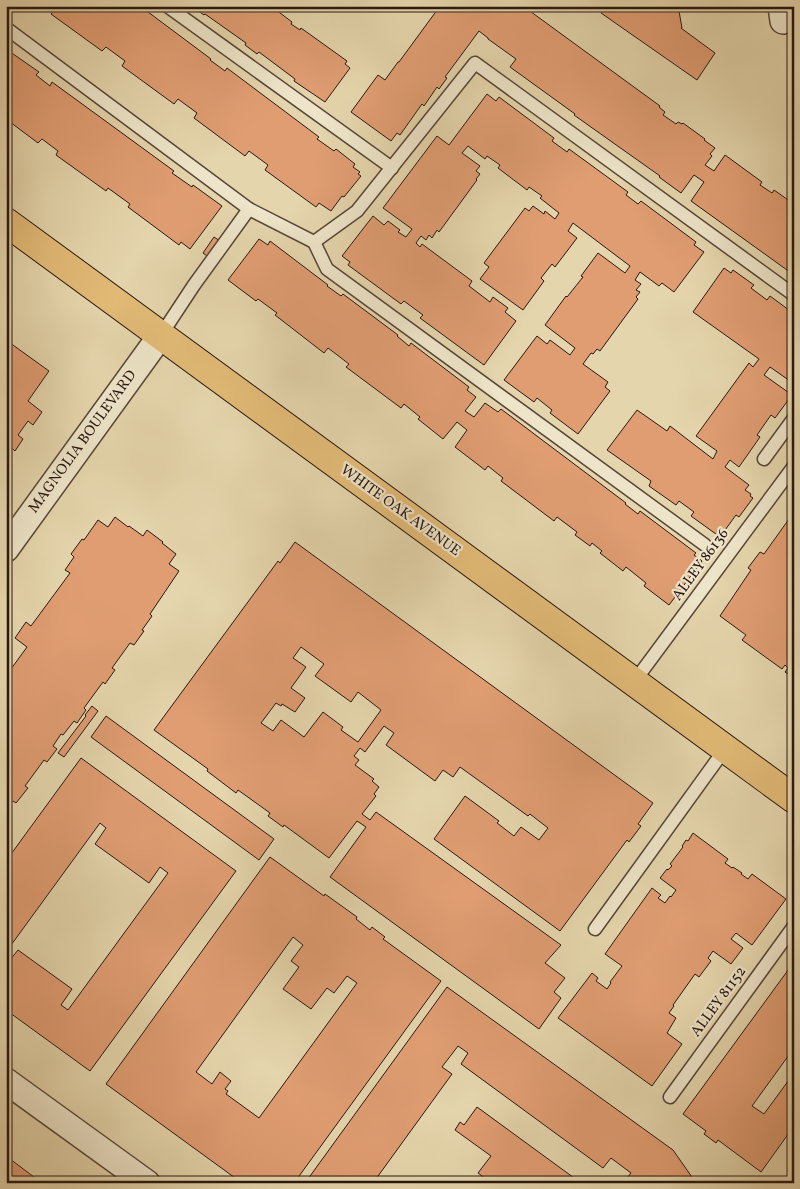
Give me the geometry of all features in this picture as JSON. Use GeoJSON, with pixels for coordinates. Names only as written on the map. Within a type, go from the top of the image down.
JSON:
{"type":"FeatureCollection","features":[{"type":"Feature","properties":{"kind":"main road","name":"WHITE OAK AVENUE"},"geometry":{"type":"LineString","coordinates":[[6,222],[794,799]]}},
{"type":"Feature","properties":{"kind":"street","name":"MAGNOLIA BOULEVARD"},"geometry":{"type":"LineString","coordinates":[[6,549],[160,336]]}},
{"type":"Feature","properties":{"kind":"street"},"geometry":{"type":"LineString","coordinates":[[6,1081],[134,1179]]}},
{"type":"Feature","properties":{"kind":"lane"},"geometry":{"type":"LineString","coordinates":[[167,6],[392,168]]}},
{"type":"Feature","properties":{"kind":"lane"},"geometry":{"type":"LineString","coordinates":[[6,28],[249,209],[314,242],[327,269],[705,545]]}},
{"type":"Feature","properties":{"kind":"lane"},"geometry":{"type":"LineString","coordinates":[[314,242],[357,211],[475,64],[794,295]]}},
{"type":"Feature","properties":{"kind":"lane"},"geometry":{"type":"LineString","coordinates":[[160,336],[249,209]]}},
{"type":"Feature","properties":{"kind":"lane"},"geometry":{"type":"LineString","coordinates":[[764,459],[794,418]]}},
{"type":"Feature","properties":{"kind":"lane","name":"ALLEY 86136"},"geometry":{"type":"LineString","coordinates":[[634,682],[794,466]]}},
{"type":"Feature","properties":{"kind":"lane"},"geometry":{"type":"LineString","coordinates":[[595,929],[725,749]]}},
{"type":"Feature","properties":{"kind":"lane","name":"ALLEY 81152"},"geometry":{"type":"LineString","coordinates":[[670,1096],[794,926]]}},
{"type":"Feature","properties":{"kind":"building"},"geometry":{"type":"Polygon","coordinates":[[[50,6],[140,6],[225,71],[227,68],[319,137],[317,139],[334,151],[336,149],[355,164],[353,167],[360,172],[358,174],[361,176],[331,211],[319,203],[316,207],[265,170],[268,165],[249,151],[245,156],[194,118],[197,113],[178,99],[174,104],[122,66],[125,61],[106,47],[102,51],[51,14],[55,10],[50,6]]]}},
{"type":"Feature","properties":{"kind":"building"},"geometry":{"type":"Polygon","coordinates":[[[194,6],[271,6],[292,22],[291,24],[300,30],[301,28],[347,61],[345,64],[350,68],[325,102],[294,81],[295,79],[259,52],[257,54],[245,45],[246,43],[194,8],[194,6]]]}},
{"type":"Feature","properties":{"kind":"building"},"geometry":{"type":"Polygon","coordinates":[[[440,6],[523,6],[660,106],[665,112],[663,115],[676,124],[678,122],[683,123],[705,139],[715,148],[705,165],[714,171],[725,155],[762,182],[760,185],[772,193],[774,190],[794,204],[794,275],[691,201],[704,182],[694,175],[681,193],[510,67],[516,59],[479,31],[445,77],[447,78],[439,89],[437,87],[424,106],[422,104],[400,135],[397,133],[391,141],[351,112],[378,75],[385,80],[440,6]]]}},
{"type":"Feature","properties":{"kind":"building"},"geometry":{"type":"Polygon","coordinates":[[[598,6],[683,6],[684,11],[679,11],[681,28],[715,53],[697,80],[601,13],[603,10],[598,6]]]}},
{"type":"Feature","properties":{"kind":"building"},"geometry":{"type":"Polygon","coordinates":[[[6,49],[39,72],[36,75],[50,86],[52,82],[174,171],[172,173],[192,187],[193,185],[222,206],[190,249],[181,242],[179,245],[128,207],[130,204],[108,188],[106,191],[56,155],[58,151],[42,139],[38,143],[6,119],[6,49]]]}},
{"type":"Feature","properties":{"kind":"building"},"geometry":{"type":"Polygon","coordinates":[[[487,94],[496,101],[499,97],[554,138],[552,141],[567,152],[569,149],[628,192],[626,195],[638,204],[641,201],[696,242],[694,245],[704,252],[674,292],[662,283],[659,286],[640,272],[635,280],[641,284],[636,290],[640,292],[636,297],[638,299],[600,351],[597,349],[593,354],[591,353],[583,364],[608,382],[605,387],[610,391],[578,434],[550,413],[552,410],[537,398],[534,402],[504,380],[537,336],[547,344],[550,340],[570,355],[575,348],[545,325],[566,296],[583,277],[581,276],[598,253],[625,273],[630,266],[573,223],[568,231],[577,238],[555,267],[552,264],[541,278],[544,281],[523,310],[480,279],[489,267],[484,263],[525,208],[529,211],[533,206],[544,214],[545,211],[555,219],[559,213],[540,198],[542,196],[529,187],[527,190],[498,168],[500,165],[487,156],[485,159],[468,146],[462,153],[480,166],[476,171],[480,174],[477,180],[439,232],[437,230],[432,238],[429,235],[426,240],[421,236],[416,243],[420,247],[422,244],[472,281],[469,286],[490,302],[493,297],[508,308],[505,312],[516,321],[484,365],[420,318],[423,315],[404,301],[401,304],[348,265],[350,262],[342,256],[373,216],[384,225],[388,221],[400,230],[398,232],[406,237],[412,229],[383,208],[437,136],[449,145],[487,94]]]}},
{"type":"Feature","properties":{"kind":"building"},"geometry":{"type":"Polygon","coordinates":[[[214,237],[223,243],[211,259],[203,253],[214,237]]]}},
{"type":"Feature","properties":{"kind":"building"},"geometry":{"type":"Polygon","coordinates":[[[259,239],[268,245],[270,241],[327,286],[341,296],[343,294],[398,335],[409,346],[411,343],[469,387],[467,390],[476,397],[465,411],[474,417],[485,403],[498,412],[501,409],[638,514],[640,511],[696,553],[694,555],[702,561],[669,605],[644,586],[646,583],[626,567],[623,571],[600,553],[602,551],[592,543],[590,546],[575,535],[577,532],[557,517],[554,521],[501,481],[503,478],[488,466],[485,470],[455,447],[467,430],[457,422],[443,439],[418,419],[420,417],[404,404],[401,408],[346,367],[349,364],[328,348],[324,353],[275,315],[277,313],[258,299],[256,301],[228,280],[259,239]]]}},
{"type":"Feature","properties":{"kind":"building"},"geometry":{"type":"Polygon","coordinates":[[[724,268],[731,273],[733,270],[754,285],[751,288],[767,300],[770,296],[793,313],[790,316],[794,318],[794,381],[792,379],[790,381],[770,367],[764,375],[792,395],[775,418],[771,415],[757,435],[760,437],[739,467],[730,460],[725,467],[749,485],[745,490],[753,498],[739,517],[736,515],[720,537],[691,516],[694,512],[679,501],[676,505],[649,486],[651,481],[607,450],[637,410],[667,431],[670,426],[713,459],[717,451],[696,436],[749,363],[753,367],[759,359],[693,312],[724,268]]]}},
{"type":"Feature","properties":{"kind":"building"},"geometry":{"type":"Polygon","coordinates":[[[6,340],[49,371],[28,401],[42,412],[33,425],[28,421],[18,435],[23,439],[15,451],[9,446],[6,450],[6,340]]]}},
{"type":"Feature","properties":{"kind":"building"},"geometry":{"type":"Polygon","coordinates":[[[794,512],[794,678],[785,672],[788,668],[785,665],[782,669],[742,640],[746,635],[720,616],[751,570],[748,568],[760,552],[764,554],[794,512]]]}},
{"type":"Feature","properties":{"kind":"building"},"geometry":{"type":"Polygon","coordinates":[[[115,517],[143,536],[147,530],[163,542],[176,554],[169,564],[179,571],[150,614],[152,616],[134,645],[130,643],[112,668],[115,670],[105,684],[103,682],[84,708],[86,710],[77,723],[74,721],[63,735],[61,734],[53,746],[57,749],[47,762],[44,760],[25,786],[28,788],[16,803],[13,801],[6,809],[6,668],[8,669],[9,667],[11,669],[27,647],[15,638],[26,622],[31,626],[70,573],[65,570],[74,557],[71,554],[82,539],[84,540],[98,520],[108,527],[115,517]]]}},
{"type":"Feature","properties":{"kind":"building"},"geometry":{"type":"Polygon","coordinates":[[[295,542],[653,803],[638,824],[641,826],[629,842],[627,840],[560,931],[434,839],[465,796],[499,821],[497,823],[514,836],[521,827],[539,840],[548,828],[530,814],[528,816],[460,767],[453,777],[443,770],[435,781],[386,745],[394,733],[384,726],[365,752],[360,748],[354,756],[359,760],[355,765],[374,779],[372,781],[379,787],[374,794],[376,796],[362,814],[370,820],[376,812],[561,945],[545,963],[565,978],[554,992],[561,998],[539,1029],[330,877],[366,827],[357,821],[329,858],[284,825],[283,827],[268,816],[270,813],[238,790],[236,793],[207,771],[208,769],[154,730],[278,561],[280,563],[295,542]],[[301,647],[293,658],[306,667],[291,688],[305,698],[295,712],[282,704],[281,706],[276,703],[261,723],[273,731],[281,720],[304,737],[323,712],[343,727],[341,730],[358,742],[381,710],[358,692],[351,702],[315,676],[324,664],[301,647]]]}},
{"type":"Feature","properties":{"kind":"building"},"geometry":{"type":"Polygon","coordinates":[[[92,706],[98,711],[64,757],[58,753],[92,706]]]}},
{"type":"Feature","properties":{"kind":"building"},"geometry":{"type":"Polygon","coordinates":[[[106,716],[274,839],[259,860],[91,737],[106,716]]]}},
{"type":"Feature","properties":{"kind":"building"},"geometry":{"type":"Polygon","coordinates":[[[81,758],[236,871],[90,1071],[6,1010],[6,965],[18,950],[72,989],[61,1005],[68,1010],[168,873],[160,867],[149,883],[95,844],[106,828],[100,823],[6,952],[6,861],[81,758]]]}},
{"type":"Feature","properties":{"kind":"building"},"geometry":{"type":"Polygon","coordinates":[[[693,833],[728,859],[725,863],[732,868],[742,873],[748,879],[752,874],[786,899],[752,945],[736,933],[731,939],[743,948],[731,964],[713,951],[708,958],[711,961],[699,977],[695,974],[669,1013],[676,1018],[667,1033],[682,1044],[652,1086],[558,1018],[592,973],[598,978],[596,981],[607,989],[622,966],[605,954],[652,888],[661,895],[658,898],[665,903],[671,897],[676,890],[660,878],[672,866],[670,864],[693,833]]]}},
{"type":"Feature","properties":{"kind":"building"},"geometry":{"type":"Polygon","coordinates":[[[270,857],[357,917],[356,919],[370,930],[372,927],[385,937],[383,939],[441,981],[294,1183],[242,1183],[106,1084],[270,857]],[[293,937],[196,1072],[212,1084],[220,1072],[231,1081],[225,1089],[228,1091],[226,1094],[259,1118],[357,983],[347,976],[334,993],[327,988],[311,1009],[283,989],[299,967],[291,961],[303,945],[293,937]]]}},
{"type":"Feature","properties":{"kind":"building"},"geometry":{"type":"Polygon","coordinates":[[[794,962],[794,1048],[752,1106],[764,1114],[794,1073],[794,1126],[761,1172],[718,1140],[716,1143],[704,1134],[706,1131],[683,1114],[794,962]]]}},
{"type":"Feature","properties":{"kind":"building"},"geometry":{"type":"Polygon","coordinates":[[[447,987],[673,1150],[694,1180],[691,1183],[620,1183],[631,1173],[611,1158],[603,1168],[461,1064],[468,1053],[458,1046],[442,1067],[452,1074],[373,1183],[305,1183],[447,987]]]}},
{"type":"Feature","properties":{"kind":"building"},"geometry":{"type":"Polygon","coordinates":[[[477,1107],[581,1183],[491,1183],[478,1173],[491,1156],[455,1130],[460,1122],[464,1125],[477,1107]]]}},
{"type":"Feature","properties":{"kind":"building"},"geometry":{"type":"Polygon","coordinates":[[[6,1156],[42,1183],[6,1183],[6,1156]]]}}]}
